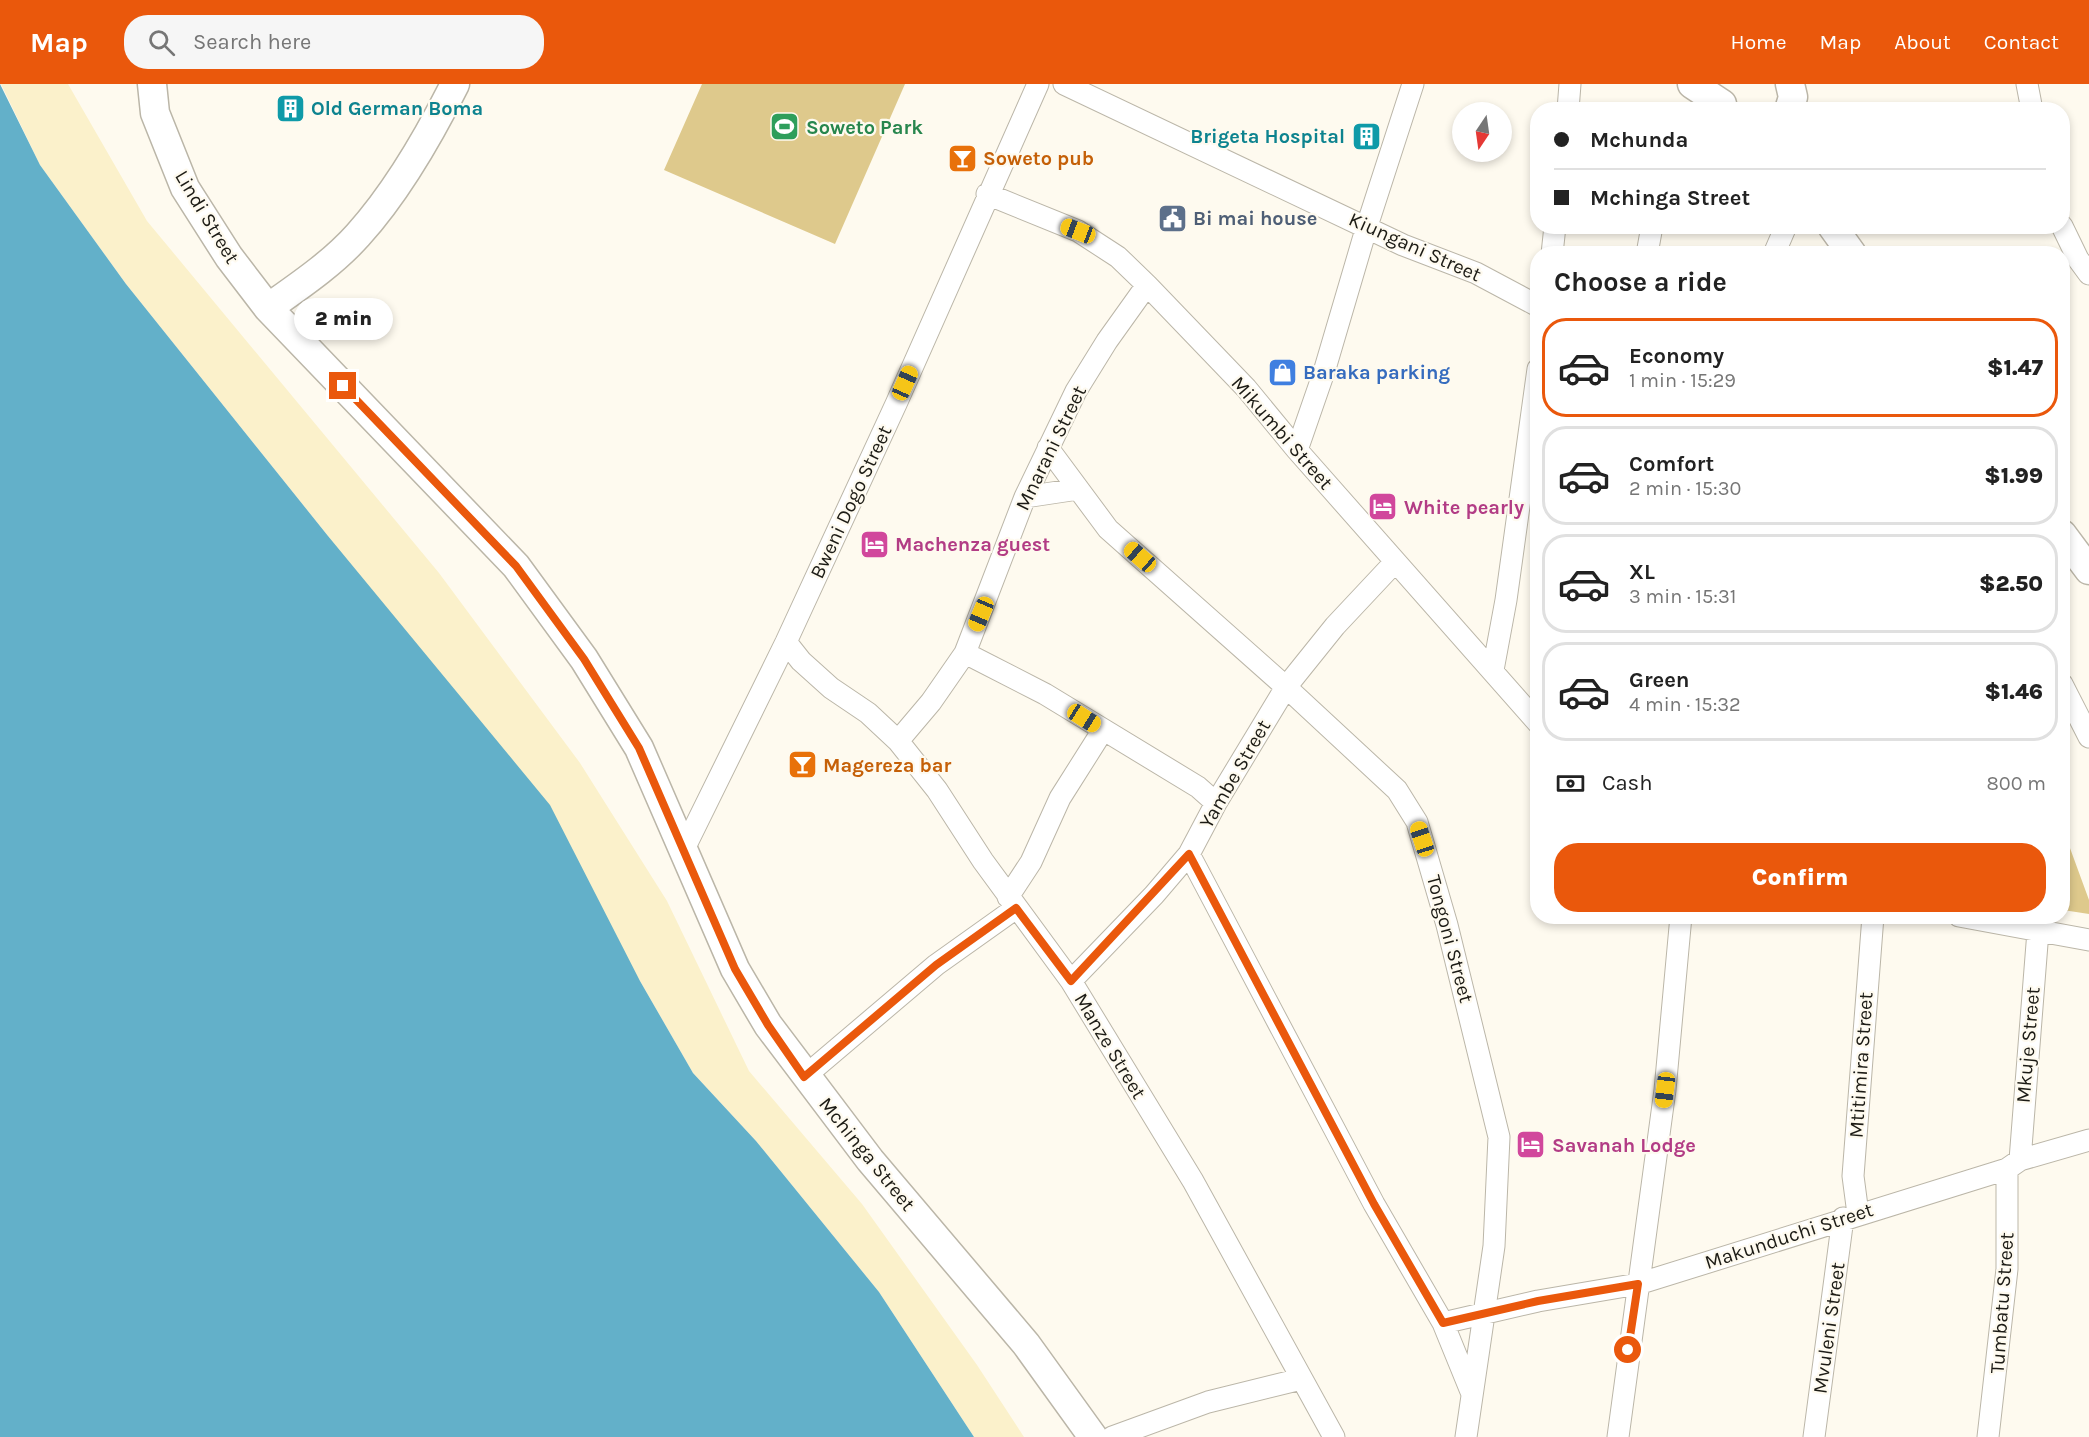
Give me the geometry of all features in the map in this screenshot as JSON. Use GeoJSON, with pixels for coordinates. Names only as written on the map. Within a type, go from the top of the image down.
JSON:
{"type":"FeatureCollection","features":[{"type":"Feature","properties":{"kind":"main road","name":"Lindi Street"},"geometry":{"type":"LineString","coordinates":[[152,84],[155,113],[184,188],[229,256],[268,308]]}},
{"type":"Feature","properties":{"kind":"main road"},"geometry":{"type":"LineString","coordinates":[[268,308],[316,273],[358,235],[401,177],[455,84]]}},
{"type":"Feature","properties":{"kind":"main road"},"geometry":{"type":"LineString","coordinates":[[1692,84],[1723,99]]}},
{"type":"Feature","properties":{"kind":"main road","name":"Mchinga Street"},"geometry":{"type":"LineString","coordinates":[[268,308],[516,566],[584,659],[639,748],[735,969],[768,1025],[804,1077],[870,1160],[1026,1344],[1093,1437]]}},
{"type":"Feature","properties":{"kind":"main road"},"geometry":{"type":"LineString","coordinates":[[2070,545],[2089,570]]}},
{"type":"Feature","properties":{"kind":"street","name":"Bweni Dogo Street"},"geometry":{"type":"LineString","coordinates":[[684,849],[786,642],[896,404],[987,194],[1038,84]]}},
{"type":"Feature","properties":{"kind":"street","name":"Kiungani Street"},"geometry":{"type":"LineString","coordinates":[[1064,84],[1403,245],[1476,273],[1530,302]]}},
{"type":"Feature","properties":{"kind":"street"},"geometry":{"type":"LineString","coordinates":[[1297,450],[1324,372],[1367,226],[1413,84]]}},
{"type":"Feature","properties":{"kind":"street"},"geometry":{"type":"LineString","coordinates":[[1569,102],[1570,84]]}},
{"type":"Feature","properties":{"kind":"street"},"geometry":{"type":"LineString","coordinates":[[2027,84],[2030,102]]}},
{"type":"Feature","properties":{"kind":"street","name":"Mikumbi Street"},"geometry":{"type":"LineString","coordinates":[[987,194],[1078,231],[1118,257],[1246,388],[1297,450],[1530,713]]}},
{"type":"Feature","properties":{"kind":"street"},"geometry":{"type":"LineString","coordinates":[[2065,234],[2089,274]]}},
{"type":"Feature","properties":{"kind":"street","name":"Mnarani Street"},"geometry":{"type":"LineString","coordinates":[[898,741],[931,702],[964,652],[1025,497],[1076,391],[1107,341],[1147,285]]}},
{"type":"Feature","properties":{"kind":"street"},"geometry":{"type":"LineString","coordinates":[[1493,669],[1506,600],[1530,427]]}},
{"type":"Feature","properties":{"kind":"street","name":"Tongoni Street"},"geometry":{"type":"LineString","coordinates":[[1048,448],[1108,529],[1286,687],[1397,790],[1417,822],[1428,855],[1473,1026],[1499,1137],[1494,1246],[1466,1437]]}},
{"type":"Feature","properties":{"kind":"street"},"geometry":{"type":"LineString","coordinates":[[1025,497],[1078,489]]}},
{"type":"Feature","properties":{"kind":"street","name":"Yambe Street"},"geometry":{"type":"LineString","coordinates":[[1071,981],[1189,854],[1216,802],[1286,687],[1335,626],[1395,562]]}},
{"type":"Feature","properties":{"kind":"street","name":"Manze Street"},"geometry":{"type":"LineString","coordinates":[[786,642],[801,662],[831,688],[868,713],[898,741],[938,790],[965,836],[1071,981],[1193,1181],[1334,1437]]}},
{"type":"Feature","properties":{"kind":"street"},"geometry":{"type":"LineString","coordinates":[[964,652],[1045,694],[1198,787],[1216,802]]}},
{"type":"Feature","properties":{"kind":"street"},"geometry":{"type":"LineString","coordinates":[[2070,700],[2089,737]]}},
{"type":"Feature","properties":{"kind":"street"},"geometry":{"type":"LineString","coordinates":[[804,1077],[1012,903],[1060,798],[1103,730]]}},
{"type":"Feature","properties":{"kind":"street"},"geometry":{"type":"LineString","coordinates":[[1189,854],[1374,1204],[1443,1323],[1472,1395]]}},
{"type":"Feature","properties":{"kind":"street"},"geometry":{"type":"LineString","coordinates":[[1618,1437],[1663,1101],[1680,924]]}},
{"type":"Feature","properties":{"kind":"street","name":"Mtitimira Street"},"geometry":{"type":"LineString","coordinates":[[1850,1216],[1872,924]]}},
{"type":"Feature","properties":{"kind":"street"},"geometry":{"type":"LineString","coordinates":[[2001,924],[2089,940]]}},
{"type":"Feature","properties":{"kind":"street","name":"Mkuje Street"},"geometry":{"type":"LineString","coordinates":[[2014,1164],[2038,931]]}},
{"type":"Feature","properties":{"kind":"street","name":"Makunduchi Street"},"geometry":{"type":"LineString","coordinates":[[1443,1323],[1483,1313],[1638,1284],[2089,1140]]}},
{"type":"Feature","properties":{"kind":"street","name":"Tumbatu Street"},"geometry":{"type":"LineString","coordinates":[[1988,1437],[2007,1269],[2014,1164]]}},
{"type":"Feature","properties":{"kind":"street","name":"Mvuleni Street"},"geometry":{"type":"LineString","coordinates":[[1814,1437],[1850,1216]]}},
{"type":"Feature","properties":{"kind":"street"},"geometry":{"type":"LineString","coordinates":[[1112,1437],[1208,1401],[1301,1379]]}},
{"type":"Feature","properties":{"kind":"shaded area","name":"Soweto Park"},"geometry":{"type":"Polygon","coordinates":[[[702,84],[905,84],[835,244],[664,170],[702,84]]]}},
{"type":"Feature","properties":{"kind":"shaded area"},"geometry":{"type":"Polygon","coordinates":[[[2070,848],[2089,900],[2089,914],[2070,911],[2070,848]]]}},
{"type":"Feature","properties":{"kind":"sand"},"geometry":{"type":"Polygon","coordinates":[[[1,84],[68,84],[147,221],[439,573],[580,763],[667,901],[749,1071],[862,1204],[977,1365],[1024,1437],[974,1437],[879,1292],[756,1141],[693,1073],[640,981],[328,536],[126,284],[40,165],[1,84]]]}},
{"type":"Feature","properties":{"kind":"water"},"geometry":{"type":"Polygon","coordinates":[[[0,84],[40,165],[126,284],[328,536],[550,805],[640,981],[693,1073],[756,1141],[879,1292],[974,1437],[0,1437],[0,84]]]}},
{"type":"Feature","properties":{"kind":"place","name":"Old German Boma"},"geometry":{"type":"Point","coordinates":[290,108]}},
{"type":"Feature","properties":{"kind":"place","name":"Soweto Park"},"geometry":{"type":"Point","coordinates":[785,127]}},
{"type":"Feature","properties":{"kind":"place","name":"Brigeta Hospital"},"geometry":{"type":"Point","coordinates":[1366,136]}},
{"type":"Feature","properties":{"kind":"place","name":"Soweto pub"},"geometry":{"type":"Point","coordinates":[962,158]}},
{"type":"Feature","properties":{"kind":"place","name":"Bi mai house"},"geometry":{"type":"Point","coordinates":[1172,218]}},
{"type":"Feature","properties":{"kind":"place","name":"Baraka parking"},"geometry":{"type":"Point","coordinates":[1282,372]}},
{"type":"Feature","properties":{"kind":"place","name":"White pearly"},"geometry":{"type":"Point","coordinates":[1383,507]}},
{"type":"Feature","properties":{"kind":"place","name":"Machenza guest"},"geometry":{"type":"Point","coordinates":[874,544]}},
{"type":"Feature","properties":{"kind":"place","name":"Magereza bar"},"geometry":{"type":"Point","coordinates":[802,765]}},
{"type":"Feature","properties":{"kind":"place","name":"Savanah Lodge"},"geometry":{"type":"Point","coordinates":[1531,1145]}},
{"type":"Feature","properties":{"kind":"route"},"geometry":{"type":"LineString","coordinates":[[343,386],[516,566],[584,659],[639,748],[735,969],[768,1025],[804,1077],[894,998],[963,944],[1016,908],[1071,981],[1154,895],[1189,854],[1326,1108],[1390,1234],[1443,1323],[1538,1301],[1638,1284],[1628,1350]]}}]}
